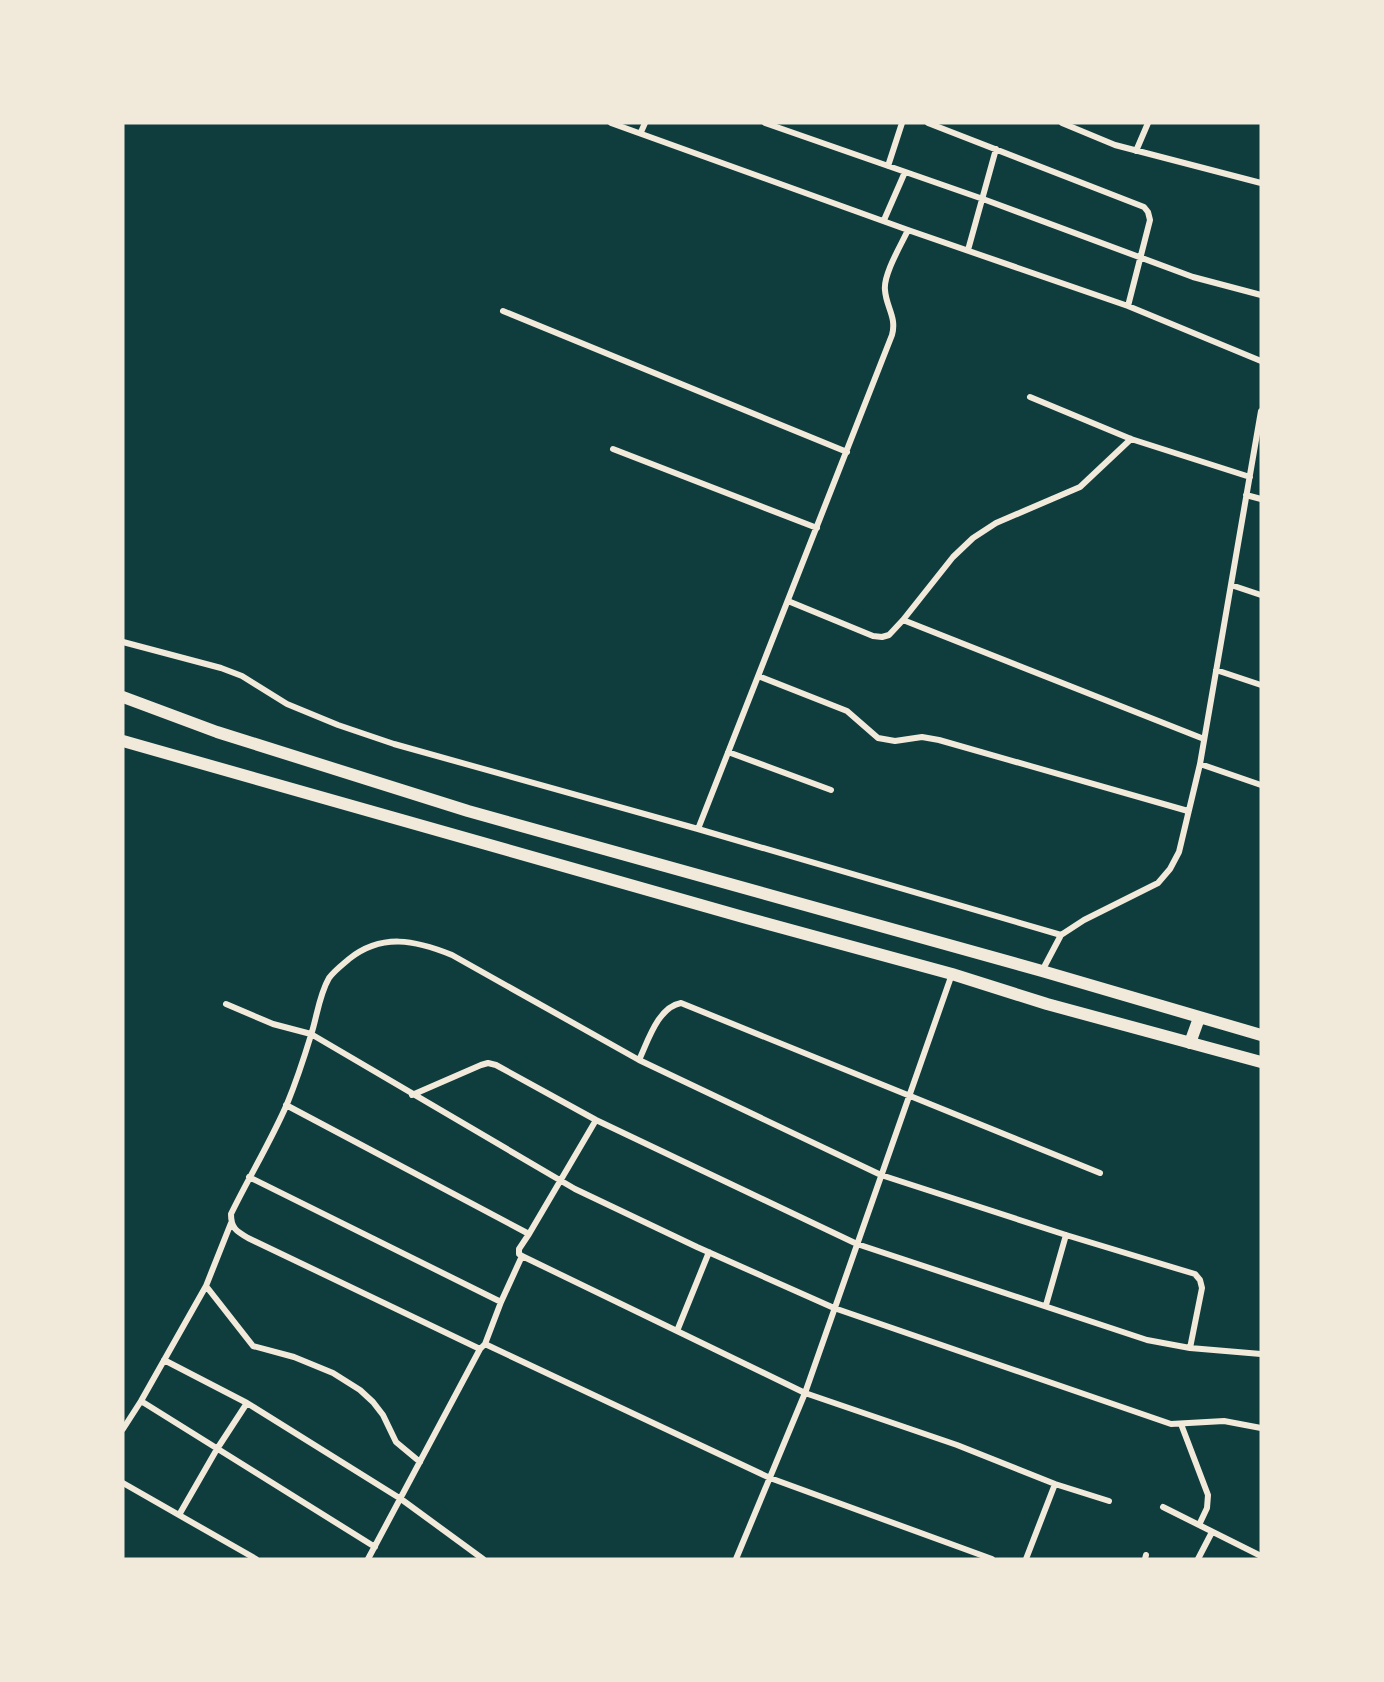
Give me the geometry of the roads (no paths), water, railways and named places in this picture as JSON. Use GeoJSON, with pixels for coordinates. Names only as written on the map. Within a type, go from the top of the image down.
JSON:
{"type":"FeatureCollection","features":[{"type":"Feature","properties":{"kind":"highway"},"geometry":{"type":"LineString","coordinates":[[123,697],[217,732],[468,811],[1042,971],[1261,1035]]}},
{"type":"Feature","properties":{"kind":"highway"},"geometry":{"type":"LineString","coordinates":[[123,741],[952,974],[1047,1004],[1261,1062]]}},
{"type":"Feature","properties":{"kind":"highway"},"geometry":{"type":"LineString","coordinates":[[1190,1043],[1199,1018]]}},
{"type":"Feature","properties":{"kind":"street"},"geometry":{"type":"LineString","coordinates":[[611,123],[1128,306],[1261,361]]}},
{"type":"Feature","properties":{"kind":"street"},"geometry":{"type":"LineString","coordinates":[[641,132],[645,123]]}},
{"type":"Feature","properties":{"kind":"street"},"geometry":{"type":"LineString","coordinates":[[765,123],[1140,256],[1193,277],[1261,295]]}},
{"type":"Feature","properties":{"kind":"street"},"geometry":{"type":"LineString","coordinates":[[888,166],[902,123]]}},
{"type":"Feature","properties":{"kind":"street"},"geometry":{"type":"LineString","coordinates":[[928,123],[1144,207],[1150,220],[1128,306]]}},
{"type":"Feature","properties":{"kind":"street"},"geometry":{"type":"LineString","coordinates":[[1062,123],[1115,145],[1261,183]]}},
{"type":"Feature","properties":{"kind":"street"},"geometry":{"type":"LineString","coordinates":[[1136,151],[1148,123]]}},
{"type":"Feature","properties":{"kind":"street"},"geometry":{"type":"LineString","coordinates":[[968,250],[996,149]]}},
{"type":"Feature","properties":{"kind":"street"},"geometry":{"type":"LineString","coordinates":[[884,220],[905,172]]}},
{"type":"Feature","properties":{"kind":"street"},"geometry":{"type":"LineString","coordinates":[[698,829],[892,335],[895,325],[885,293],[885,283],[908,230]]}},
{"type":"Feature","properties":{"kind":"street"},"geometry":{"type":"LineString","coordinates":[[503,311],[847,452]]}},
{"type":"Feature","properties":{"kind":"street"},"geometry":{"type":"LineString","coordinates":[[1029,397],[1131,439],[1250,477]]}},
{"type":"Feature","properties":{"kind":"street"},"geometry":{"type":"LineString","coordinates":[[1042,971],[1062,935],[1084,920],[1158,883],[1170,869],[1179,852],[1200,764],[1261,411]]}},
{"type":"Feature","properties":{"kind":"street"},"geometry":{"type":"LineString","coordinates":[[788,601],[873,636],[889,635],[953,557],[973,538],[996,523],[1080,487],[1131,439]]}},
{"type":"Feature","properties":{"kind":"street"},"geometry":{"type":"LineString","coordinates":[[613,449],[817,528]]}},
{"type":"Feature","properties":{"kind":"street"},"geometry":{"type":"LineString","coordinates":[[1246,495],[1261,499]]}},
{"type":"Feature","properties":{"kind":"street"},"geometry":{"type":"LineString","coordinates":[[1231,585],[1261,596]]}},
{"type":"Feature","properties":{"kind":"street"},"geometry":{"type":"LineString","coordinates":[[903,620],[1204,739]]}},
{"type":"Feature","properties":{"kind":"street"},"geometry":{"type":"LineString","coordinates":[[123,642],[221,668],[242,676],[287,704],[394,744],[698,829],[1062,935]]}},
{"type":"Feature","properties":{"kind":"street"},"geometry":{"type":"LineString","coordinates":[[1216,670],[1261,685]]}},
{"type":"Feature","properties":{"kind":"street"},"geometry":{"type":"LineString","coordinates":[[758,676],[847,711],[878,738],[895,741],[921,737],[939,740],[1188,811]]}},
{"type":"Feature","properties":{"kind":"street"},"geometry":{"type":"LineString","coordinates":[[728,752],[831,790]]}},
{"type":"Feature","properties":{"kind":"street"},"geometry":{"type":"LineString","coordinates":[[1200,764],[1261,785]]}},
{"type":"Feature","properties":{"kind":"street"},"geometry":{"type":"LineString","coordinates":[[123,1429],[206,1286],[231,1223],[231,1214],[286,1105],[330,977],[358,952],[370,945],[396,942],[432,947],[452,955],[639,1060],[881,1174],[1066,1235],[1195,1274],[1202,1288],[1190,1348]]}},
{"type":"Feature","properties":{"kind":"street"},"geometry":{"type":"LineString","coordinates":[[736,1559],[805,1393],[952,974]]}},
{"type":"Feature","properties":{"kind":"street"},"geometry":{"type":"LineString","coordinates":[[639,1060],[653,1030],[667,1009],[674,1004],[681,1003],[1100,1173]]}},
{"type":"Feature","properties":{"kind":"street"},"geometry":{"type":"LineString","coordinates":[[226,1004],[273,1024],[311,1034],[560,1180],[709,1252],[834,1308],[1172,1424],[1213,1421],[1235,1422],[1261,1428]]}},
{"type":"Feature","properties":{"kind":"street"},"geometry":{"type":"LineString","coordinates":[[412,1095],[488,1062],[596,1120],[857,1244],[1147,1340],[1190,1348],[1261,1354]]}},
{"type":"Feature","properties":{"kind":"street"},"geometry":{"type":"LineString","coordinates":[[286,1105],[529,1234]]}},
{"type":"Feature","properties":{"kind":"street"},"geometry":{"type":"LineString","coordinates":[[596,1120],[519,1249],[519,1254],[805,1393],[957,1445],[1055,1484],[1109,1501]]}},
{"type":"Feature","properties":{"kind":"street"},"geometry":{"type":"LineString","coordinates":[[249,1177],[501,1302]]}},
{"type":"Feature","properties":{"kind":"street"},"geometry":{"type":"LineString","coordinates":[[231,1223],[236,1231],[248,1238],[770,1478],[992,1559]]}},
{"type":"Feature","properties":{"kind":"street"},"geometry":{"type":"LineString","coordinates":[[1046,1305],[1066,1235]]}},
{"type":"Feature","properties":{"kind":"street"},"geometry":{"type":"LineString","coordinates":[[677,1331],[709,1252]]}},
{"type":"Feature","properties":{"kind":"street"},"geometry":{"type":"LineString","coordinates":[[368,1559],[483,1346],[522,1256]]}},
{"type":"Feature","properties":{"kind":"street"},"geometry":{"type":"LineString","coordinates":[[206,1286],[253,1346],[294,1357],[333,1373],[360,1390],[383,1415],[396,1442],[420,1462]]}},
{"type":"Feature","properties":{"kind":"street"},"geometry":{"type":"LineString","coordinates":[[164,1360],[247,1403],[401,1499],[483,1559]]}},
{"type":"Feature","properties":{"kind":"street"},"geometry":{"type":"LineString","coordinates":[[141,1401],[375,1547]]}},
{"type":"Feature","properties":{"kind":"street"},"geometry":{"type":"LineString","coordinates":[[178,1515],[247,1403]]}},
{"type":"Feature","properties":{"kind":"street"},"geometry":{"type":"LineString","coordinates":[[1181,1425],[1208,1496],[1207,1508],[1199,1525]]}},
{"type":"Feature","properties":{"kind":"street"},"geometry":{"type":"LineString","coordinates":[[123,1483],[256,1559]]}},
{"type":"Feature","properties":{"kind":"street"},"geometry":{"type":"LineString","coordinates":[[1026,1559],[1055,1484]]}},
{"type":"Feature","properties":{"kind":"street"},"geometry":{"type":"LineString","coordinates":[[1163,1508],[1261,1556]]}},
{"type":"Feature","properties":{"kind":"street"},"geometry":{"type":"LineString","coordinates":[[1198,1559],[1212,1532]]}}]}
